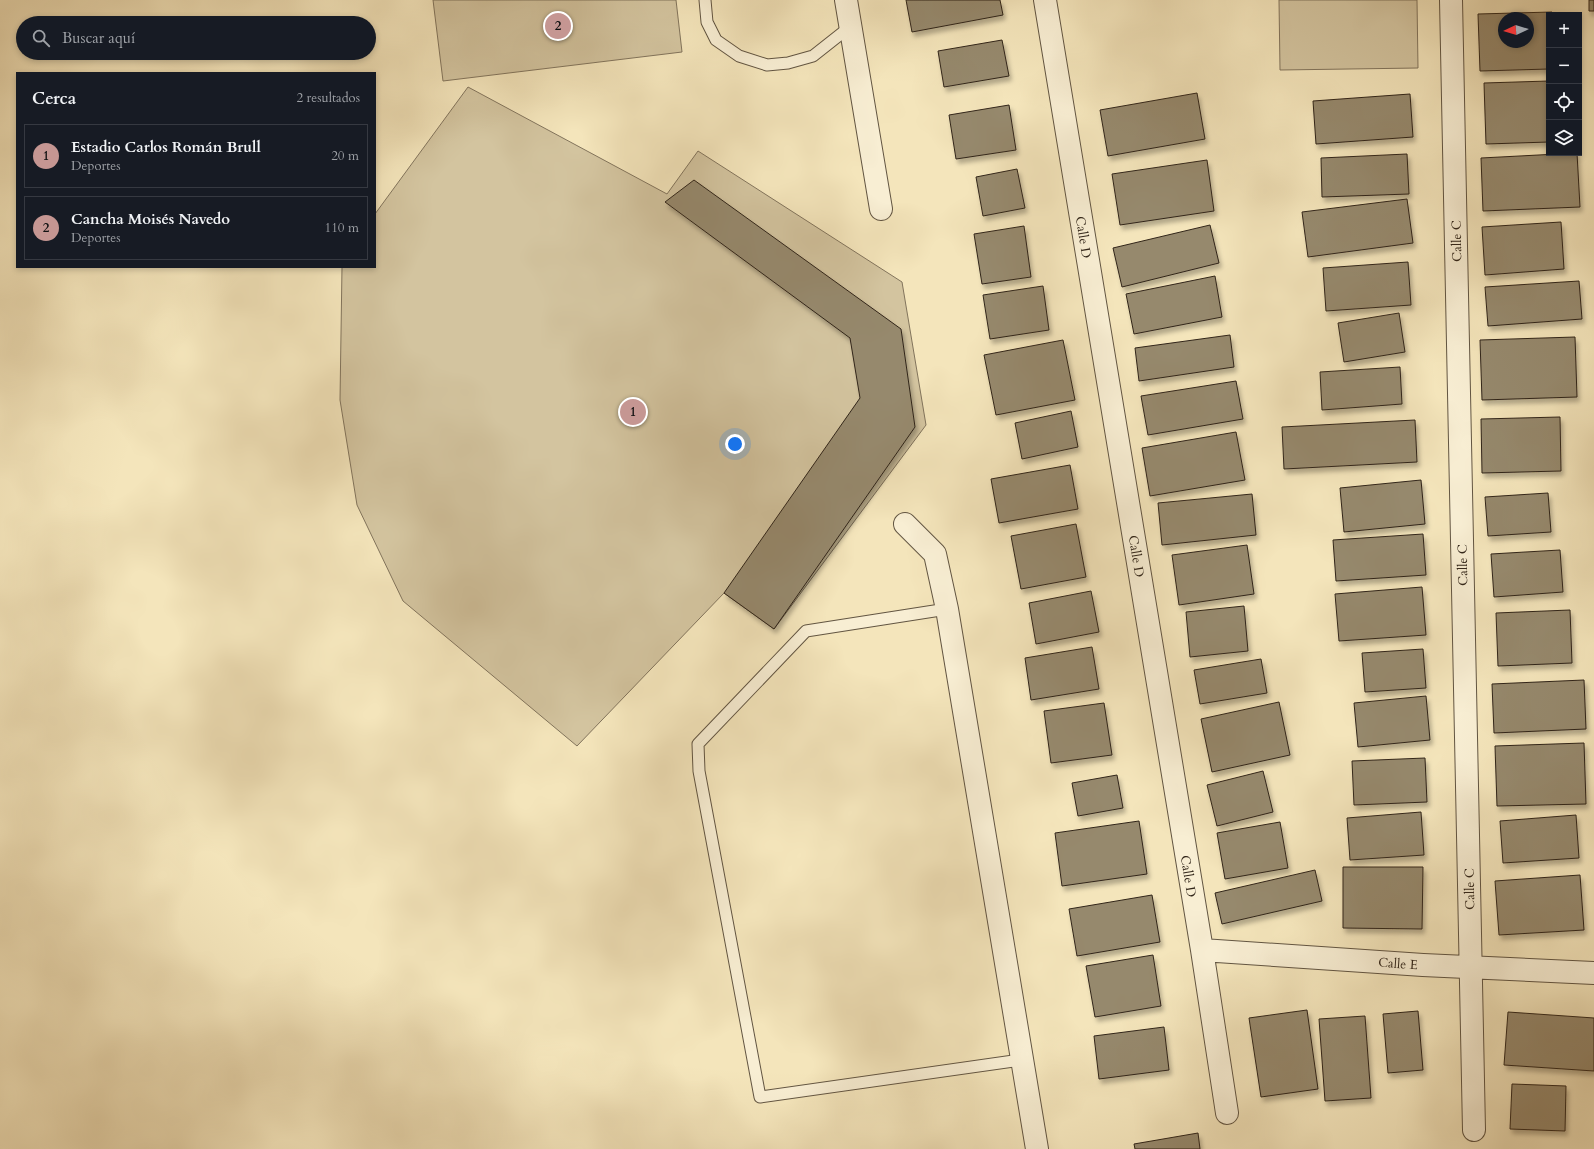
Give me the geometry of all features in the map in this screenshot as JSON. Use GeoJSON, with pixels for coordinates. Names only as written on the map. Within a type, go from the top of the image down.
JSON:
{"type":"FeatureCollection","features":[{"type":"Feature","properties":{"kind":"street"},"geometry":{"type":"LineString","coordinates":[[846,0],[881,209]]}},
{"type":"Feature","properties":{"kind":"street","name":"Calle D"},"geometry":{"type":"LineString","coordinates":[[1045,0],[1202,950],[1227,1113]]}},
{"type":"Feature","properties":{"kind":"street","name":"Calle C"},"geometry":{"type":"LineString","coordinates":[[1451,0],[1474,1130]]}},
{"type":"Feature","properties":{"kind":"street"},"geometry":{"type":"LineString","coordinates":[[905,524],[934,554],[947,609],[1037,1149]]}},
{"type":"Feature","properties":{"kind":"street","name":"Calle E"},"geometry":{"type":"LineString","coordinates":[[1202,950],[1470,968],[1594,973]]}},
{"type":"Feature","properties":{"kind":"lane"},"geometry":{"type":"LineString","coordinates":[[705,0],[707,22],[716,40],[739,56],[767,65],[788,63],[813,56],[851,26]]}},
{"type":"Feature","properties":{"kind":"lane"},"geometry":{"type":"LineString","coordinates":[[947,609],[806,631],[698,744],[699,771],[760,1097],[1022,1060]]}},
{"type":"Feature","properties":{"kind":"shaded area"},"geometry":{"type":"Polygon","coordinates":[[[433,0],[676,0],[682,52],[443,81],[433,0]]]}},
{"type":"Feature","properties":{"kind":"shaded area"},"geometry":{"type":"Polygon","coordinates":[[[1279,0],[1417,0],[1418,68],[1280,70],[1279,0]]]}},
{"type":"Feature","properties":{"kind":"shaded area"},"geometry":{"type":"Polygon","coordinates":[[[468,87],[667,194],[698,151],[902,282],[926,425],[774,629],[724,593],[577,746],[403,601],[357,505],[340,400],[342,268],[376,268],[376,213],[468,87]]]}},
{"type":"Feature","properties":{"kind":"building"},"geometry":{"type":"Polygon","coordinates":[[[906,0],[1000,0],[1003,15],[912,32],[906,0]]]}},
{"type":"Feature","properties":{"kind":"building"},"geometry":{"type":"Polygon","coordinates":[[[1589,0],[1594,0],[1594,11],[1589,11],[1589,0]]]}},
{"type":"Feature","properties":{"kind":"building"},"geometry":{"type":"Polygon","coordinates":[[[1534,12],[1546,12],[1546,69],[1480,71],[1478,14],[1498,13],[1498,48],[1534,48],[1534,12]]]}},
{"type":"Feature","properties":{"kind":"building"},"geometry":{"type":"Polygon","coordinates":[[[1002,40],[1009,76],[944,87],[938,51],[1002,40]]]}},
{"type":"Feature","properties":{"kind":"building"},"geometry":{"type":"Polygon","coordinates":[[[1546,81],[1546,142],[1486,144],[1484,83],[1546,81]]]}},
{"type":"Feature","properties":{"kind":"building"},"geometry":{"type":"Polygon","coordinates":[[[1197,93],[1205,139],[1108,156],[1100,110],[1197,93]]]}},
{"type":"Feature","properties":{"kind":"building"},"geometry":{"type":"Polygon","coordinates":[[[1410,94],[1413,137],[1316,144],[1313,101],[1410,94]]]}},
{"type":"Feature","properties":{"kind":"building"},"geometry":{"type":"Polygon","coordinates":[[[1009,105],[1016,150],[956,159],[949,115],[1009,105]]]}},
{"type":"Feature","properties":{"kind":"building"},"geometry":{"type":"Polygon","coordinates":[[[1407,154],[1409,194],[1322,197],[1321,158],[1407,154]]]}},
{"type":"Feature","properties":{"kind":"building"},"geometry":{"type":"Polygon","coordinates":[[[1546,155],[1546,156],[1577,156],[1580,207],[1483,211],[1481,158],[1546,155]]]}},
{"type":"Feature","properties":{"kind":"building"},"geometry":{"type":"Polygon","coordinates":[[[1207,160],[1214,211],[1120,225],[1112,174],[1207,160]]]}},
{"type":"Feature","properties":{"kind":"building"},"geometry":{"type":"Polygon","coordinates":[[[1017,169],[1025,208],[983,216],[976,177],[1017,169]]]}},
{"type":"Feature","properties":{"kind":"building"},"geometry":{"type":"Polygon","coordinates":[[[694,180],[901,329],[915,427],[774,629],[724,593],[860,398],[850,338],[665,202],[694,180]]]}},
{"type":"Feature","properties":{"kind":"building"},"geometry":{"type":"Polygon","coordinates":[[[1407,199],[1413,243],[1308,257],[1302,212],[1407,199]]]}},
{"type":"Feature","properties":{"kind":"building"},"geometry":{"type":"Polygon","coordinates":[[[1561,222],[1564,269],[1485,275],[1482,227],[1561,222]]]}},
{"type":"Feature","properties":{"kind":"building"},"geometry":{"type":"Polygon","coordinates":[[[1210,225],[1219,263],[1122,287],[1113,248],[1210,225]]]}},
{"type":"Feature","properties":{"kind":"building"},"geometry":{"type":"Polygon","coordinates":[[[1024,226],[1031,277],[982,284],[974,234],[1024,226]]]}},
{"type":"Feature","properties":{"kind":"building"},"geometry":{"type":"Polygon","coordinates":[[[1408,262],[1411,305],[1326,311],[1323,268],[1408,262]]]}},
{"type":"Feature","properties":{"kind":"building"},"geometry":{"type":"Polygon","coordinates":[[[1215,276],[1222,317],[1134,334],[1126,294],[1215,276]]]}},
{"type":"Feature","properties":{"kind":"building"},"geometry":{"type":"Polygon","coordinates":[[[1579,281],[1582,319],[1488,326],[1485,287],[1579,281]]]}},
{"type":"Feature","properties":{"kind":"building"},"geometry":{"type":"Polygon","coordinates":[[[1043,286],[1049,330],[990,339],[983,295],[1043,286]]]}},
{"type":"Feature","properties":{"kind":"building"},"geometry":{"type":"Polygon","coordinates":[[[1399,313],[1405,352],[1344,362],[1338,323],[1399,313]]]}},
{"type":"Feature","properties":{"kind":"building"},"geometry":{"type":"Polygon","coordinates":[[[1230,335],[1234,367],[1139,381],[1135,348],[1230,335]]]}},
{"type":"Feature","properties":{"kind":"building"},"geometry":{"type":"Polygon","coordinates":[[[1575,337],[1577,397],[1482,400],[1480,340],[1575,337]]]}},
{"type":"Feature","properties":{"kind":"building"},"geometry":{"type":"Polygon","coordinates":[[[1063,340],[1075,400],[996,415],[984,355],[1063,340]]]}},
{"type":"Feature","properties":{"kind":"building"},"geometry":{"type":"Polygon","coordinates":[[[1400,367],[1402,404],[1322,410],[1320,372],[1400,367]]]}},
{"type":"Feature","properties":{"kind":"building"},"geometry":{"type":"Polygon","coordinates":[[[1236,381],[1243,419],[1148,435],[1141,396],[1236,381]]]}},
{"type":"Feature","properties":{"kind":"building"},"geometry":{"type":"Polygon","coordinates":[[[1071,411],[1078,447],[1022,459],[1015,423],[1071,411]]]}},
{"type":"Feature","properties":{"kind":"building"},"geometry":{"type":"Polygon","coordinates":[[[1560,417],[1561,471],[1482,473],[1481,419],[1560,417]]]}},
{"type":"Feature","properties":{"kind":"building"},"geometry":{"type":"Polygon","coordinates":[[[1415,420],[1417,462],[1284,469],[1282,427],[1415,420]]]}},
{"type":"Feature","properties":{"kind":"building"},"geometry":{"type":"Polygon","coordinates":[[[1236,432],[1245,480],[1150,496],[1142,448],[1236,432]]]}},
{"type":"Feature","properties":{"kind":"building"},"geometry":{"type":"Polygon","coordinates":[[[1070,465],[1078,509],[999,523],[991,479],[1070,465]]]}},
{"type":"Feature","properties":{"kind":"building"},"geometry":{"type":"Polygon","coordinates":[[[1421,480],[1425,524],[1344,532],[1340,488],[1421,480]]]}},
{"type":"Feature","properties":{"kind":"building"},"geometry":{"type":"Polygon","coordinates":[[[1548,493],[1551,532],[1488,536],[1485,497],[1548,493]]]}},
{"type":"Feature","properties":{"kind":"building"},"geometry":{"type":"Polygon","coordinates":[[[1252,494],[1256,535],[1162,545],[1158,503],[1252,494]]]}},
{"type":"Feature","properties":{"kind":"building"},"geometry":{"type":"Polygon","coordinates":[[[1076,524],[1086,577],[1021,589],[1011,536],[1076,524]]]}},
{"type":"Feature","properties":{"kind":"building"},"geometry":{"type":"Polygon","coordinates":[[[1423,534],[1426,575],[1336,581],[1333,540],[1423,534]]]}},
{"type":"Feature","properties":{"kind":"building"},"geometry":{"type":"Polygon","coordinates":[[[1247,545],[1254,594],[1179,605],[1172,555],[1247,545]]]}},
{"type":"Feature","properties":{"kind":"building"},"geometry":{"type":"Polygon","coordinates":[[[1560,550],[1563,592],[1494,597],[1491,554],[1560,550]]]}},
{"type":"Feature","properties":{"kind":"building"},"geometry":{"type":"Polygon","coordinates":[[[1422,587],[1426,635],[1339,641],[1335,594],[1422,587]]]}},
{"type":"Feature","properties":{"kind":"building"},"geometry":{"type":"Polygon","coordinates":[[[1091,591],[1099,632],[1036,644],[1029,603],[1091,591]]]}},
{"type":"Feature","properties":{"kind":"building"},"geometry":{"type":"Polygon","coordinates":[[[1244,606],[1248,651],[1190,657],[1186,612],[1244,606]]]}},
{"type":"Feature","properties":{"kind":"building"},"geometry":{"type":"Polygon","coordinates":[[[1570,610],[1572,663],[1498,666],[1496,613],[1570,610]]]}},
{"type":"Feature","properties":{"kind":"building"},"geometry":{"type":"Polygon","coordinates":[[[1092,647],[1099,689],[1031,700],[1025,658],[1092,647]]]}},
{"type":"Feature","properties":{"kind":"building"},"geometry":{"type":"Polygon","coordinates":[[[1423,649],[1426,688],[1365,692],[1362,653],[1423,649]]]}},
{"type":"Feature","properties":{"kind":"building"},"geometry":{"type":"Polygon","coordinates":[[[1261,659],[1267,693],[1200,704],[1194,670],[1261,659]]]}},
{"type":"Feature","properties":{"kind":"building"},"geometry":{"type":"Polygon","coordinates":[[[1584,680],[1586,729],[1494,733],[1492,684],[1584,680]]]}},
{"type":"Feature","properties":{"kind":"building"},"geometry":{"type":"Polygon","coordinates":[[[1426,696],[1430,740],[1358,747],[1354,703],[1426,696]]]}},
{"type":"Feature","properties":{"kind":"building"},"geometry":{"type":"Polygon","coordinates":[[[1279,702],[1290,755],[1212,772],[1201,719],[1279,702]]]}},
{"type":"Feature","properties":{"kind":"building"},"geometry":{"type":"Polygon","coordinates":[[[1104,703],[1112,755],[1051,763],[1044,711],[1104,703]]]}},
{"type":"Feature","properties":{"kind":"building"},"geometry":{"type":"Polygon","coordinates":[[[1584,743],[1586,804],[1497,806],[1495,746],[1584,743]]]}},
{"type":"Feature","properties":{"kind":"building"},"geometry":{"type":"Polygon","coordinates":[[[1425,758],[1427,802],[1354,805],[1352,761],[1425,758]]]}},
{"type":"Feature","properties":{"kind":"building"},"geometry":{"type":"Polygon","coordinates":[[[1263,771],[1273,812],[1217,826],[1207,785],[1263,771]]]}},
{"type":"Feature","properties":{"kind":"building"},"geometry":{"type":"Polygon","coordinates":[[[1117,775],[1123,808],[1078,816],[1072,783],[1117,775]]]}},
{"type":"Feature","properties":{"kind":"building"},"geometry":{"type":"Polygon","coordinates":[[[1421,812],[1424,855],[1350,860],[1347,818],[1421,812]]]}},
{"type":"Feature","properties":{"kind":"building"},"geometry":{"type":"Polygon","coordinates":[[[1576,815],[1579,858],[1503,863],[1500,821],[1576,815]]]}},
{"type":"Feature","properties":{"kind":"building"},"geometry":{"type":"Polygon","coordinates":[[[1139,821],[1147,874],[1062,886],[1055,833],[1139,821]]]}},
{"type":"Feature","properties":{"kind":"building"},"geometry":{"type":"Polygon","coordinates":[[[1280,822],[1288,868],[1225,879],[1217,833],[1280,822]]]}},
{"type":"Feature","properties":{"kind":"building"},"geometry":{"type":"Polygon","coordinates":[[[1343,867],[1423,867],[1422,929],[1343,928],[1343,867]]]}},
{"type":"Feature","properties":{"kind":"building"},"geometry":{"type":"Polygon","coordinates":[[[1315,870],[1322,901],[1222,924],[1215,893],[1315,870]]]}},
{"type":"Feature","properties":{"kind":"building"},"geometry":{"type":"Polygon","coordinates":[[[1580,875],[1584,930],[1499,935],[1495,881],[1580,875]]]}},
{"type":"Feature","properties":{"kind":"building"},"geometry":{"type":"Polygon","coordinates":[[[1152,895],[1160,942],[1077,956],[1069,909],[1152,895]]]}},
{"type":"Feature","properties":{"kind":"building"},"geometry":{"type":"Polygon","coordinates":[[[1153,955],[1161,1006],[1095,1017],[1086,966],[1153,955]]]}},
{"type":"Feature","properties":{"kind":"building"},"geometry":{"type":"Polygon","coordinates":[[[1307,1010],[1318,1089],[1261,1097],[1249,1018],[1307,1010]]]}},
{"type":"Feature","properties":{"kind":"building"},"geometry":{"type":"Polygon","coordinates":[[[1418,1011],[1423,1070],[1388,1073],[1383,1014],[1418,1011]]]}},
{"type":"Feature","properties":{"kind":"building"},"geometry":{"type":"Polygon","coordinates":[[[1508,1012],[1594,1018],[1594,1071],[1504,1065],[1508,1012]]]}},
{"type":"Feature","properties":{"kind":"building"},"geometry":{"type":"Polygon","coordinates":[[[1365,1016],[1371,1098],[1325,1101],[1319,1019],[1365,1016]]]}},
{"type":"Feature","properties":{"kind":"building"},"geometry":{"type":"Polygon","coordinates":[[[1164,1027],[1169,1070],[1099,1079],[1094,1036],[1164,1027]]]}},
{"type":"Feature","properties":{"kind":"building"},"geometry":{"type":"Polygon","coordinates":[[[1512,1084],[1566,1086],[1565,1131],[1510,1129],[1512,1084]]]}},
{"type":"Feature","properties":{"kind":"building"},"geometry":{"type":"Polygon","coordinates":[[[1198,1133],[1200,1149],[1135,1149],[1134,1144],[1198,1133]]]}},
{"type":"Feature","properties":{"kind":"place","name":"Cancha Moisés Navedo"},"geometry":{"type":"Point","coordinates":[558,26]}},
{"type":"Feature","properties":{"kind":"place","name":"Estadio Carlos Román Brull"},"geometry":{"type":"Point","coordinates":[633,412]}}]}
